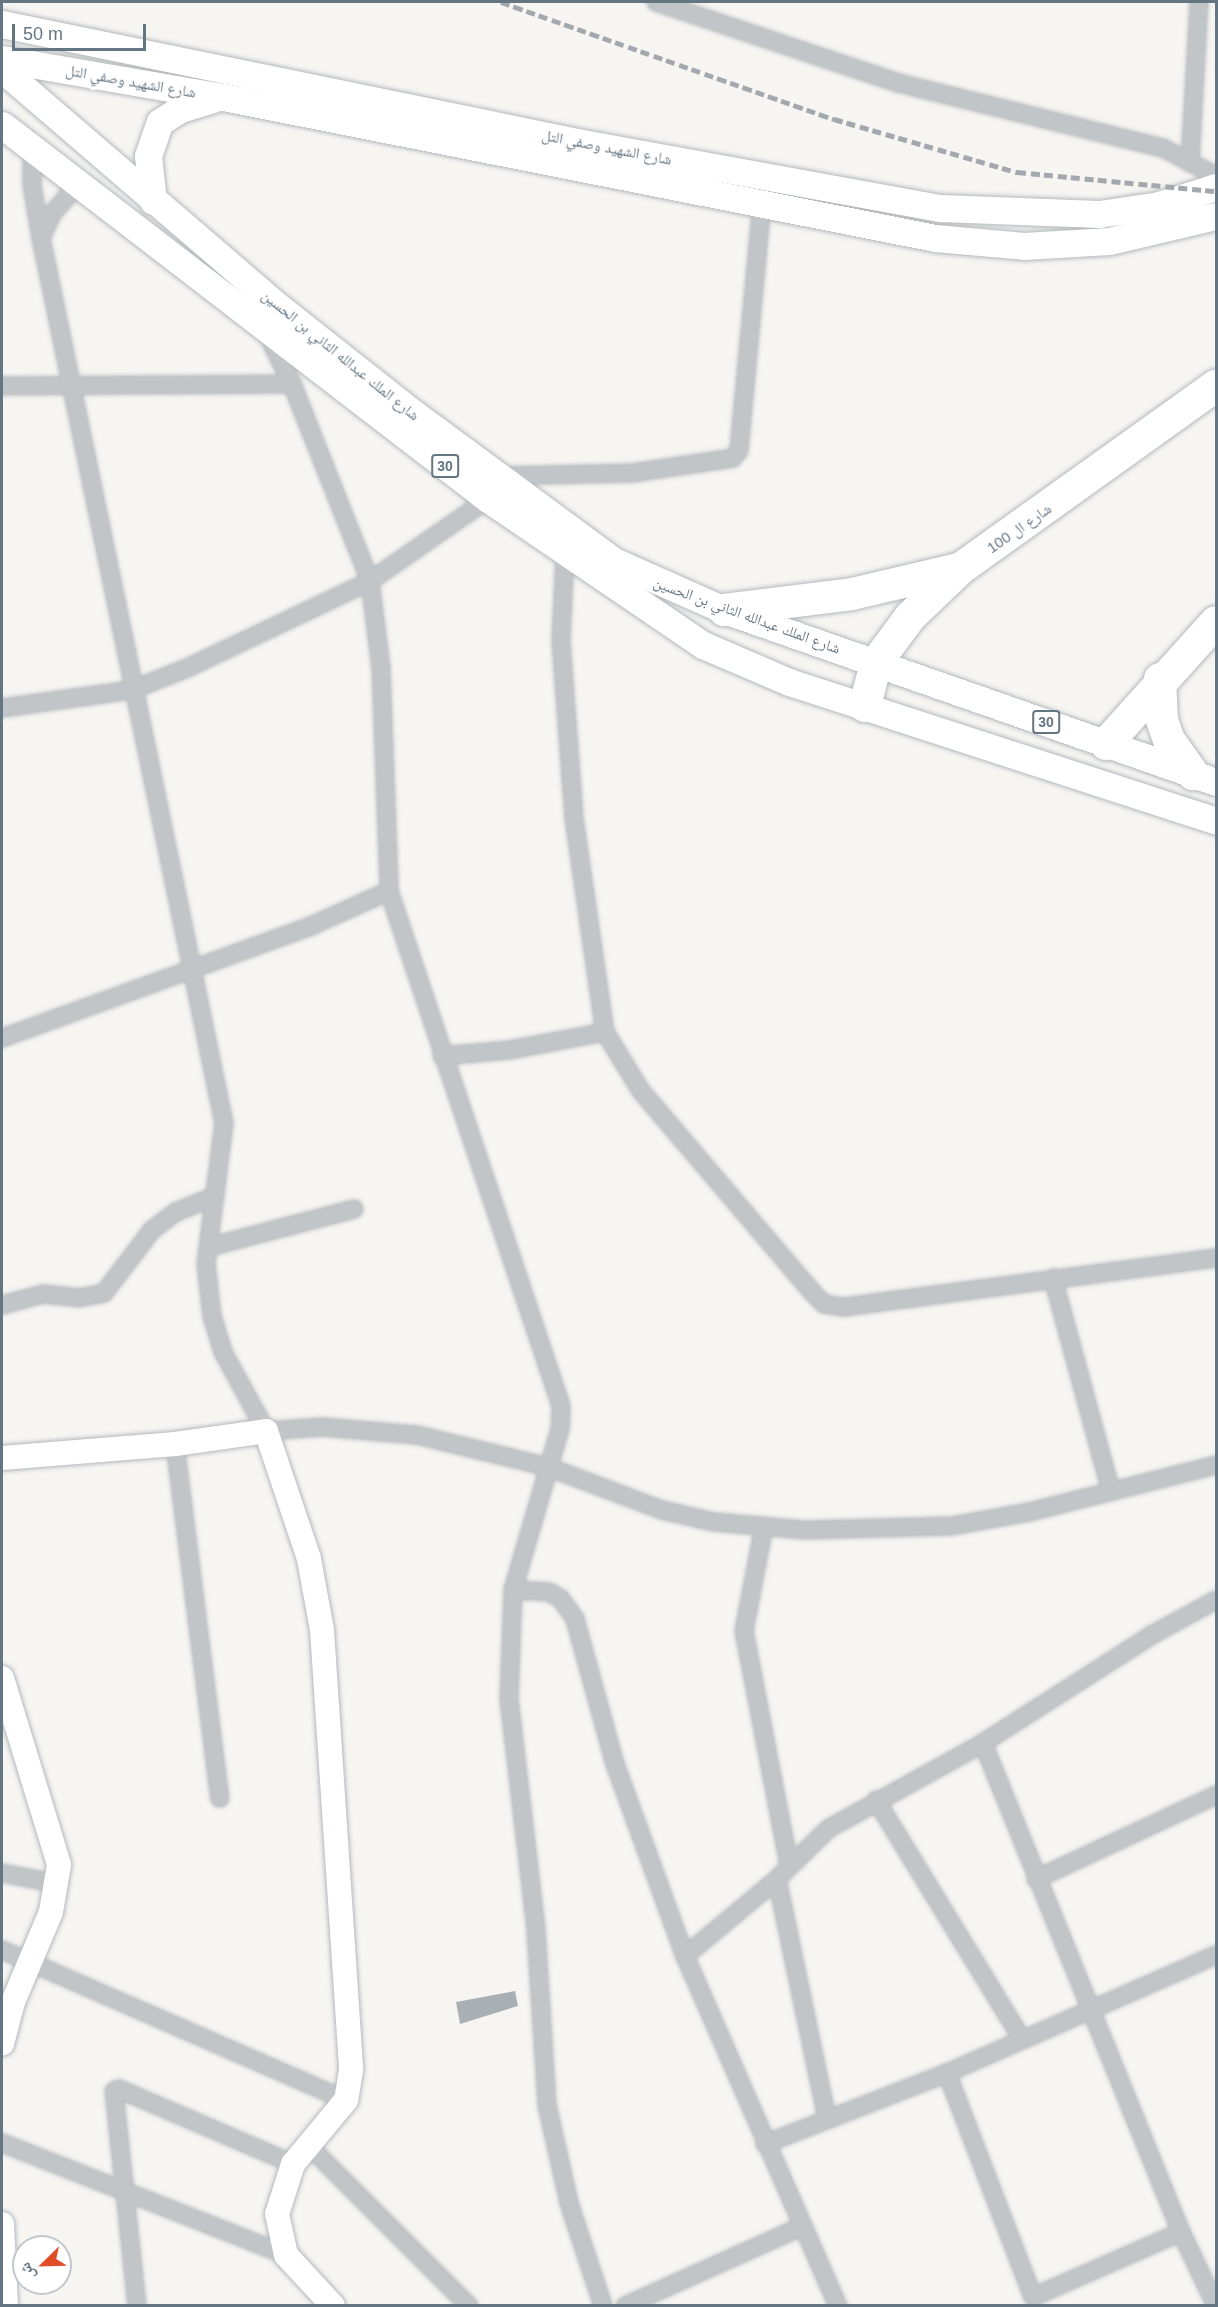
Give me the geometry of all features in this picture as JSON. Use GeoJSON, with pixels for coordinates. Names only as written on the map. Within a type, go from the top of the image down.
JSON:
{"type":"FeatureCollection","features":[{"type":"Feature","properties":{"kind":"highway","name":"شارع ال 100"},"geometry":{"type":"LineString","coordinates":[[865,706],[876,663],[910,616],[960,569],[1216,386]]}},
{"type":"Feature","properties":{"kind":"highway"},"geometry":{"type":"LineString","coordinates":[[724,610],[852,594],[960,569]]}},
{"type":"Feature","properties":{"kind":"highway"},"geometry":{"type":"LineString","coordinates":[[1106,744],[1160,679],[1216,622]]}},
{"type":"Feature","properties":{"kind":"highway"},"geometry":{"type":"LineString","coordinates":[[1160,679],[1166,730],[1205,778]]}},
{"type":"Feature","properties":{"kind":"main road"},"geometry":{"type":"LineString","coordinates":[[2,48],[14,27]]}},
{"type":"Feature","properties":{"kind":"main road","name":"شارع الشهيد وصفي التل"},"geometry":{"type":"LineString","coordinates":[[14,27],[582,143],[941,208],[1099,214],[1159,205],[1216,187]]}},
{"type":"Feature","properties":{"kind":"main road","name":"شارع الشهيد وصفي التل"},"geometry":{"type":"LineString","coordinates":[[2,59],[223,97],[935,238],[1024,246],[1109,242],[1216,216]]}},
{"type":"Feature","properties":{"kind":"main road","name":"شارع الملك عبدالله الثاني بن الحسين"},"geometry":{"type":"LineString","coordinates":[[2,69],[153,201],[493,488],[565,553],[703,645],[744,665],[1093,778],[1216,821]]}},
{"type":"Feature","properties":{"kind":"main road"},"geometry":{"type":"LineString","coordinates":[[153,201],[148,156],[160,122],[180,108],[223,97]]}},
{"type":"Feature","properties":{"kind":"main road","name":"شارع الملك عبدالله الثاني بن الحسين"},"geometry":{"type":"LineString","coordinates":[[2,125],[19,144],[263,326],[493,488],[614,561],[724,610],[1205,778]]}},
{"type":"Feature","properties":{"kind":"main road"},"geometry":{"type":"LineString","coordinates":[[1093,778],[1106,744]]}},
{"type":"Feature","properties":{"kind":"street"},"geometry":{"type":"LineString","coordinates":[[656,2],[898,83],[1163,148],[1216,176]]}},
{"type":"Feature","properties":{"kind":"street"},"geometry":{"type":"LineString","coordinates":[[1190,163],[1199,2]]}},
{"type":"Feature","properties":{"kind":"street"},"geometry":{"type":"LineString","coordinates":[[19,144],[74,385],[132,690],[224,1124],[209,1247],[212,1316],[220,1343],[266,1431],[309,1559],[322,1630],[351,2070],[346,2100],[293,2164],[277,2214],[286,2255]]}},
{"type":"Feature","properties":{"kind":"street"},"geometry":{"type":"LineString","coordinates":[[41,238],[52,214],[76,186]]}},
{"type":"Feature","properties":{"kind":"street"},"geometry":{"type":"LineString","coordinates":[[2,708],[132,690],[370,580],[493,488],[632,473],[733,458],[739,450],[762,204]]}},
{"type":"Feature","properties":{"kind":"street"},"geometry":{"type":"LineString","coordinates":[[263,326],[292,384],[370,580],[381,668],[389,891],[442,1056],[561,1406],[560,1429],[513,1590],[509,1699],[536,1930],[547,2105],[569,2203],[603,2306]]}},
{"type":"Feature","properties":{"kind":"street"},"geometry":{"type":"LineString","coordinates":[[2,386],[292,384]]}},
{"type":"Feature","properties":{"kind":"street"},"geometry":{"type":"LineString","coordinates":[[565,553],[561,641],[574,819],[605,1032],[641,1091],[824,1304],[844,1306],[1216,1258]]}},
{"type":"Feature","properties":{"kind":"street"},"geometry":{"type":"LineString","coordinates":[[2,1038],[192,966],[311,926],[389,891]]}},
{"type":"Feature","properties":{"kind":"street"},"geometry":{"type":"LineString","coordinates":[[442,1056],[510,1050],[605,1032]]}},
{"type":"Feature","properties":{"kind":"street"},"geometry":{"type":"LineString","coordinates":[[2,1305],[34,1295],[104,1293],[152,1230],[176,1212],[215,1196]]}},
{"type":"Feature","properties":{"kind":"street"},"geometry":{"type":"LineString","coordinates":[[209,1247],[354,1209]]}},
{"type":"Feature","properties":{"kind":"street"},"geometry":{"type":"LineString","coordinates":[[1053,1278],[1111,1491]]}},
{"type":"Feature","properties":{"kind":"street"},"geometry":{"type":"LineString","coordinates":[[4,1460],[175,1444],[266,1431],[367,1428],[548,1467],[662,1510],[764,1526],[868,1531],[952,1526],[1216,1466]]}},
{"type":"Feature","properties":{"kind":"street"},"geometry":{"type":"LineString","coordinates":[[175,1444],[220,1797]]}},
{"type":"Feature","properties":{"kind":"street"},"geometry":{"type":"LineString","coordinates":[[764,1526],[744,1631],[789,1865]]}},
{"type":"Feature","properties":{"kind":"street"},"geometry":{"type":"LineString","coordinates":[[513,1590],[549,1592],[560,1598],[575,1619],[615,1764],[685,1956],[801,2227],[838,2306]]}},
{"type":"Feature","properties":{"kind":"street"},"geometry":{"type":"LineString","coordinates":[[685,1956],[777,1879],[828,1829],[876,1800],[983,1743],[1150,1636],[1216,1600]]}},
{"type":"Feature","properties":{"kind":"street"},"geometry":{"type":"LineString","coordinates":[[2,1678],[52,1830],[59,1865],[57,1884],[2,2044]]}},
{"type":"Feature","properties":{"kind":"street"},"geometry":{"type":"LineString","coordinates":[[983,1743],[1036,1879],[1181,2232],[1213,2287],[1216,2306]]}},
{"type":"Feature","properties":{"kind":"street"},"geometry":{"type":"LineString","coordinates":[[1036,1879],[1216,1796]]}},
{"type":"Feature","properties":{"kind":"street"},"geometry":{"type":"LineString","coordinates":[[876,1800],[1021,2038]]}},
{"type":"Feature","properties":{"kind":"street"},"geometry":{"type":"LineString","coordinates":[[2,1873],[57,1884]]}},
{"type":"Feature","properties":{"kind":"street"},"geometry":{"type":"LineString","coordinates":[[777,1879],[827,2119]]}},
{"type":"Feature","properties":{"kind":"street"},"geometry":{"type":"LineString","coordinates":[[2,1950],[31,1960],[346,2100]]}},
{"type":"Feature","properties":{"kind":"street"},"geometry":{"type":"LineString","coordinates":[[765,2144],[947,2073],[1088,2007],[1216,1955]]}},
{"type":"Feature","properties":{"kind":"street"},"geometry":{"type":"LineString","coordinates":[[947,2073],[1035,2301],[1181,2232]]}},
{"type":"Feature","properties":{"kind":"street"},"geometry":{"type":"LineString","coordinates":[[141,2304],[112,2093],[117,2089],[293,2164]]}},
{"type":"Feature","properties":{"kind":"street"},"geometry":{"type":"LineString","coordinates":[[2,2143],[286,2255],[333,2306]]}},
{"type":"Feature","properties":{"kind":"street"},"geometry":{"type":"LineString","coordinates":[[308,2145],[463,2303]]}},
{"type":"Feature","properties":{"kind":"street"},"geometry":{"type":"LineString","coordinates":[[2,2224],[6,2306]]}},
{"type":"Feature","properties":{"kind":"street"},"geometry":{"type":"LineString","coordinates":[[625,2306],[801,2227]]}},
{"type":"Feature","properties":{"kind":"building"},"geometry":{"type":"Polygon","coordinates":[[[515,1991],[518,2006],[460,2024],[456,2002],[515,1991]]]}},
{"type":"Feature","properties":{"kind":"railway"},"geometry":{"type":"LineString","coordinates":[[501,2],[834,119],[1017,172],[1216,191]]}}]}
